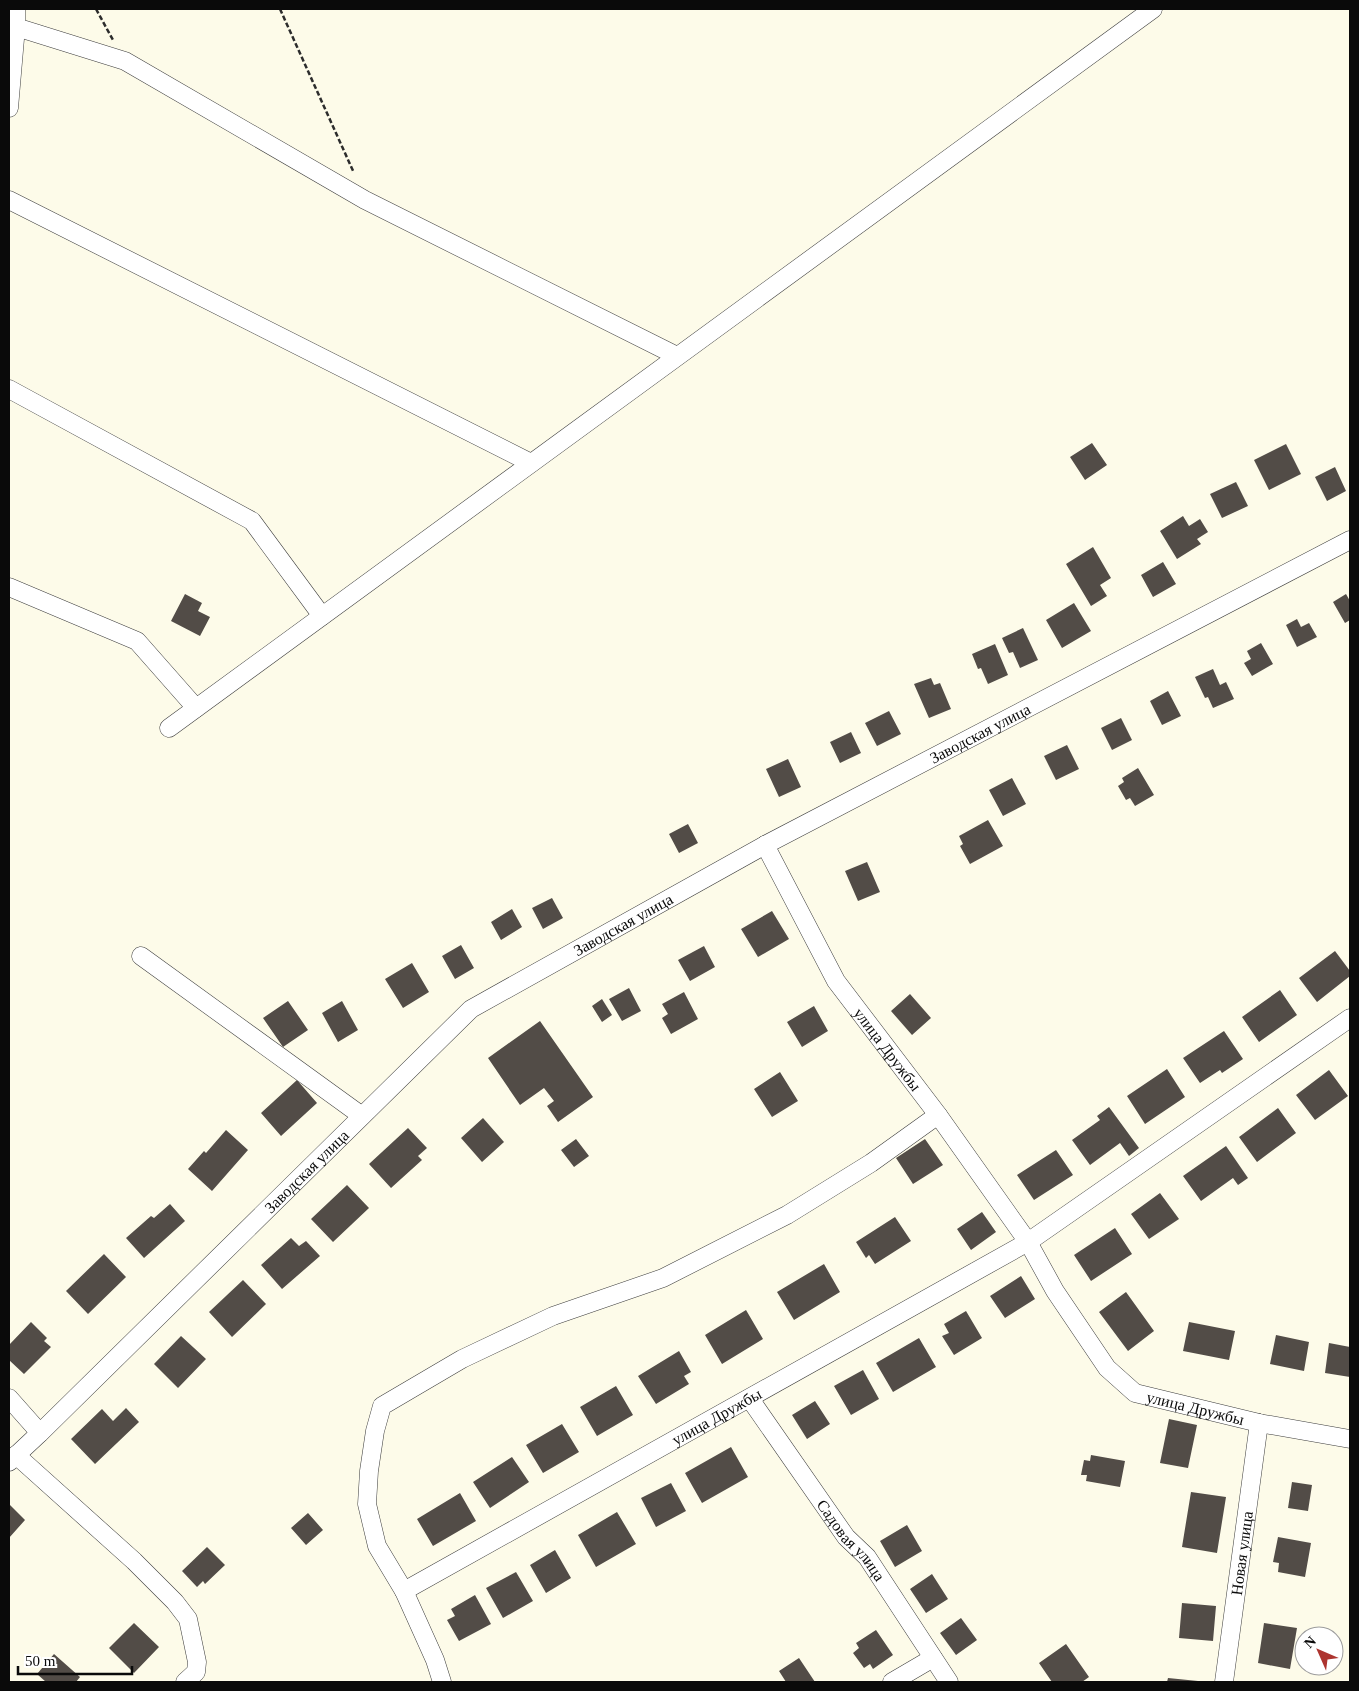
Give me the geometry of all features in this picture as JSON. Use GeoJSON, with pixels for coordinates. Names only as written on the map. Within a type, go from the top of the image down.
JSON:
{"type":"FeatureCollection","features":[{"type":"Feature","properties":{"kind":"street"},"geometry":{"type":"LineString","coordinates":[[9,108],[16,9]]}},
{"type":"Feature","properties":{"kind":"street"},"geometry":{"type":"LineString","coordinates":[[169,728],[1153,9]]}},
{"type":"Feature","properties":{"kind":"street"},"geometry":{"type":"LineString","coordinates":[[16,27],[125,61],[365,200],[677,356]]}},
{"type":"Feature","properties":{"kind":"street"},"geometry":{"type":"LineString","coordinates":[[9,200],[531,463]]}},
{"type":"Feature","properties":{"kind":"street"},"geometry":{"type":"LineString","coordinates":[[9,389],[252,520],[322,616]]}},
{"type":"Feature","properties":{"kind":"street","name":"Заводская улица"},"geometry":{"type":"LineString","coordinates":[[13,1459],[471,1009],[765,845],[1350,540]]}},
{"type":"Feature","properties":{"kind":"street"},"geometry":{"type":"LineString","coordinates":[[9,587],[137,641],[196,708]]}},
{"type":"Feature","properties":{"kind":"street","name":"улица Дружбы"},"geometry":{"type":"LineString","coordinates":[[765,845],[836,981],[938,1116],[1028,1242],[1055,1291],[1107,1368],[1136,1393],[1259,1423],[1350,1439]]}},
{"type":"Feature","properties":{"kind":"street"},"geometry":{"type":"LineString","coordinates":[[142,956],[362,1116]]}},
{"type":"Feature","properties":{"kind":"street","name":"улица Дружбы"},"geometry":{"type":"LineString","coordinates":[[404,1591],[1028,1242],[1350,1018]]}},
{"type":"Feature","properties":{"kind":"street"},"geometry":{"type":"LineString","coordinates":[[442,1682],[435,1660],[404,1591],[377,1546],[367,1504],[369,1471],[375,1432],[382,1406],[462,1359],[553,1316],[662,1278],[787,1215],[871,1163],[938,1116]]}},
{"type":"Feature","properties":{"kind":"street"},"geometry":{"type":"LineString","coordinates":[[9,1398],[40,1433]]}},
{"type":"Feature","properties":{"kind":"street","name":"Садовая улица"},"geometry":{"type":"LineString","coordinates":[[750,1399],[846,1537],[867,1557],[949,1682]]}},
{"type":"Feature","properties":{"kind":"street","name":"Новая улица"},"geometry":{"type":"LineString","coordinates":[[1224,1682],[1259,1423]]}},
{"type":"Feature","properties":{"kind":"street"},"geometry":{"type":"LineString","coordinates":[[13,1459],[134,1561],[175,1602],[188,1619],[197,1662],[196,1672],[185,1682]]}},
{"type":"Feature","properties":{"kind":"street"},"geometry":{"type":"LineString","coordinates":[[892,1682],[933,1658]]}},
{"type":"Feature","properties":{"kind":"path"},"geometry":{"type":"LineString","coordinates":[[96,9],[125,61]]}},
{"type":"Feature","properties":{"kind":"path"},"geometry":{"type":"LineString","coordinates":[[280,9],[365,200]]}},
{"type":"Feature","properties":{"kind":"building"},"geometry":{"type":"Polygon","coordinates":[[[1092,443],[1107,465],[1085,480],[1070,457],[1092,443]]]}},
{"type":"Feature","properties":{"kind":"building"},"geometry":{"type":"Polygon","coordinates":[[[1286,444],[1301,474],[1269,490],[1254,460],[1286,444]]]}},
{"type":"Feature","properties":{"kind":"building"},"geometry":{"type":"Polygon","coordinates":[[[1335,467],[1346,491],[1327,501],[1315,477],[1335,467]]]}},
{"type":"Feature","properties":{"kind":"building"},"geometry":{"type":"Polygon","coordinates":[[[1236,482],[1248,506],[1222,518],[1210,494],[1236,482]]]}},
{"type":"Feature","properties":{"kind":"building"},"geometry":{"type":"Polygon","coordinates":[[[1183,516],[1189,526],[1200,519],[1208,532],[1197,539],[1201,544],[1177,559],[1160,531],[1183,516]]]}},
{"type":"Feature","properties":{"kind":"building"},"geometry":{"type":"Polygon","coordinates":[[[1093,547],[1111,578],[1100,585],[1107,596],[1091,606],[1066,564],[1093,547]]]}},
{"type":"Feature","properties":{"kind":"building"},"geometry":{"type":"Polygon","coordinates":[[[1163,562],[1176,584],[1153,597],[1141,575],[1163,562]]]}},
{"type":"Feature","properties":{"kind":"building"},"geometry":{"type":"Polygon","coordinates":[[[185,594],[202,603],[198,611],[210,617],[200,636],[171,621],[185,594]]]}},
{"type":"Feature","properties":{"kind":"building"},"geometry":{"type":"Polygon","coordinates":[[[1346,594],[1350,601],[1350,620],[1345,623],[1333,602],[1346,594]]]}},
{"type":"Feature","properties":{"kind":"building"},"geometry":{"type":"Polygon","coordinates":[[[1074,603],[1091,631],[1062,648],[1046,620],[1074,603]]]}},
{"type":"Feature","properties":{"kind":"building"},"geometry":{"type":"Polygon","coordinates":[[[1297,619],[1301,627],[1309,623],[1317,637],[1297,647],[1286,625],[1297,619]]]}},
{"type":"Feature","properties":{"kind":"building"},"geometry":{"type":"Polygon","coordinates":[[[1023,628],[1038,660],[1020,668],[1013,652],[1009,653],[1002,638],[1023,628]]]}},
{"type":"Feature","properties":{"kind":"building"},"geometry":{"type":"Polygon","coordinates":[[[1261,643],[1273,664],[1252,676],[1244,663],[1251,659],[1247,651],[1261,643]]]}},
{"type":"Feature","properties":{"kind":"building"},"geometry":{"type":"Polygon","coordinates":[[[995,644],[1008,675],[988,684],[981,668],[978,669],[972,654],[995,644]]]}},
{"type":"Feature","properties":{"kind":"building"},"geometry":{"type":"Polygon","coordinates":[[[1213,669],[1220,685],[1226,682],[1234,699],[1213,708],[1208,697],[1205,698],[1195,677],[1213,669]]]}},
{"type":"Feature","properties":{"kind":"building"},"geometry":{"type":"Polygon","coordinates":[[[931,678],[934,685],[940,683],[951,709],[929,718],[914,684],[931,678]]]}},
{"type":"Feature","properties":{"kind":"building"},"geometry":{"type":"Polygon","coordinates":[[[1168,691],[1181,716],[1162,725],[1150,701],[1168,691]]]}},
{"type":"Feature","properties":{"kind":"building"},"geometry":{"type":"Polygon","coordinates":[[[889,711],[901,734],[877,746],[865,723],[889,711]]]}},
{"type":"Feature","properties":{"kind":"building"},"geometry":{"type":"Polygon","coordinates":[[[1121,718],[1132,740],[1112,750],[1101,728],[1121,718]]]}},
{"type":"Feature","properties":{"kind":"building"},"geometry":{"type":"Polygon","coordinates":[[[851,732],[861,753],[840,763],[830,742],[851,732]]]}},
{"type":"Feature","properties":{"kind":"building"},"geometry":{"type":"Polygon","coordinates":[[[1067,745],[1079,769],[1056,780],[1044,756],[1067,745]]]}},
{"type":"Feature","properties":{"kind":"building"},"geometry":{"type":"Polygon","coordinates":[[[788,759],[801,787],[779,797],[766,769],[788,759]]]}},
{"type":"Feature","properties":{"kind":"building"},"geometry":{"type":"Polygon","coordinates":[[[1138,768],[1154,795],[1135,806],[1130,798],[1126,800],[1118,786],[1124,782],[1122,778],[1138,768]]]}},
{"type":"Feature","properties":{"kind":"building"},"geometry":{"type":"Polygon","coordinates":[[[1012,778],[1026,804],[1003,816],[989,790],[1012,778]]]}},
{"type":"Feature","properties":{"kind":"building"},"geometry":{"type":"Polygon","coordinates":[[[988,820],[1003,846],[970,864],[960,846],[963,844],[959,836],[988,820]]]}},
{"type":"Feature","properties":{"kind":"building"},"geometry":{"type":"Polygon","coordinates":[[[688,824],[698,843],[679,853],[669,834],[688,824]]]}},
{"type":"Feature","properties":{"kind":"building"},"geometry":{"type":"Polygon","coordinates":[[[867,862],[880,892],[858,901],[845,871],[867,862]]]}},
{"type":"Feature","properties":{"kind":"building"},"geometry":{"type":"Polygon","coordinates":[[[552,898],[563,918],[543,929],[532,908],[552,898]]]}},
{"type":"Feature","properties":{"kind":"building"},"geometry":{"type":"Polygon","coordinates":[[[512,909],[522,927],[501,940],[491,922],[512,909]]]}},
{"type":"Feature","properties":{"kind":"building"},"geometry":{"type":"Polygon","coordinates":[[[772,911],[789,939],[758,957],[741,929],[772,911]]]}},
{"type":"Feature","properties":{"kind":"building"},"geometry":{"type":"Polygon","coordinates":[[[461,945],[474,968],[455,979],[442,956],[461,945]]]}},
{"type":"Feature","properties":{"kind":"building"},"geometry":{"type":"Polygon","coordinates":[[[704,946],[715,967],[690,981],[678,960],[704,946]]]}},
{"type":"Feature","properties":{"kind":"building"},"geometry":{"type":"Polygon","coordinates":[[[1335,951],[1350,971],[1350,976],[1317,1002],[1299,978],[1335,951]]]}},
{"type":"Feature","properties":{"kind":"building"},"geometry":{"type":"Polygon","coordinates":[[[412,963],[429,992],[403,1008],[385,979],[412,963]]]}},
{"type":"Feature","properties":{"kind":"building"},"geometry":{"type":"Polygon","coordinates":[[[629,988],[641,1011],[622,1021],[609,999],[629,988]]]}},
{"type":"Feature","properties":{"kind":"building"},"geometry":{"type":"Polygon","coordinates":[[[1280,990],[1297,1015],[1259,1042],[1242,1017],[1280,990]]]}},
{"type":"Feature","properties":{"kind":"building"},"geometry":{"type":"Polygon","coordinates":[[[684,992],[698,1019],[671,1034],[662,1018],[668,1014],[662,1004],[684,992]]]}},
{"type":"Feature","properties":{"kind":"building"},"geometry":{"type":"Polygon","coordinates":[[[910,994],[931,1018],[912,1035],[891,1011],[910,994]]]}},
{"type":"Feature","properties":{"kind":"building"},"geometry":{"type":"Polygon","coordinates":[[[602,999],[612,1015],[602,1022],[592,1006],[602,999]]]}},
{"type":"Feature","properties":{"kind":"building"},"geometry":{"type":"Polygon","coordinates":[[[288,1001],[308,1030],[283,1047],[263,1018],[288,1001]]]}},
{"type":"Feature","properties":{"kind":"building"},"geometry":{"type":"Polygon","coordinates":[[[342,1001],[358,1030],[338,1042],[322,1013],[342,1001]]]}},
{"type":"Feature","properties":{"kind":"building"},"geometry":{"type":"Polygon","coordinates":[[[814,1006],[828,1031],[802,1047],[787,1022],[814,1006]]]}},
{"type":"Feature","properties":{"kind":"building"},"geometry":{"type":"Polygon","coordinates":[[[540,1021],[593,1097],[558,1122],[547,1106],[554,1101],[544,1088],[520,1105],[488,1058],[540,1021]]]}},
{"type":"Feature","properties":{"kind":"building"},"geometry":{"type":"Polygon","coordinates":[[[1224,1031],[1243,1059],[1222,1073],[1220,1070],[1200,1083],[1183,1058],[1224,1031]]]}},
{"type":"Feature","properties":{"kind":"building"},"geometry":{"type":"Polygon","coordinates":[[[1167,1069],[1185,1097],[1145,1124],[1127,1096],[1167,1069]]]}},
{"type":"Feature","properties":{"kind":"building"},"geometry":{"type":"Polygon","coordinates":[[[1329,1070],[1348,1096],[1315,1120],[1296,1095],[1329,1070]]]}},
{"type":"Feature","properties":{"kind":"building"},"geometry":{"type":"Polygon","coordinates":[[[780,1072],[798,1101],[772,1117],[754,1089],[780,1072]]]}},
{"type":"Feature","properties":{"kind":"building"},"geometry":{"type":"Polygon","coordinates":[[[297,1080],[317,1103],[281,1136],[261,1113],[297,1080]]]}},
{"type":"Feature","properties":{"kind":"building"},"geometry":{"type":"Polygon","coordinates":[[[1109,1107],[1139,1148],[1129,1156],[1120,1143],[1090,1165],[1072,1140],[1100,1120],[1097,1116],[1109,1107]]]}},
{"type":"Feature","properties":{"kind":"building"},"geometry":{"type":"Polygon","coordinates":[[[1278,1108],[1296,1133],[1257,1162],[1239,1137],[1278,1108]]]}},
{"type":"Feature","properties":{"kind":"building"},"geometry":{"type":"Polygon","coordinates":[[[483,1118],[504,1142],[482,1162],[461,1138],[483,1118]]]}},
{"type":"Feature","properties":{"kind":"building"},"geometry":{"type":"Polygon","coordinates":[[[408,1128],[427,1148],[418,1156],[422,1160],[391,1188],[369,1164],[408,1128]]]}},
{"type":"Feature","properties":{"kind":"building"},"geometry":{"type":"Polygon","coordinates":[[[226,1130],[248,1150],[212,1191],[188,1169],[204,1151],[206,1153],[226,1130]]]}},
{"type":"Feature","properties":{"kind":"building"},"geometry":{"type":"Polygon","coordinates":[[[576,1139],[589,1156],[574,1167],[561,1150],[576,1139]]]}},
{"type":"Feature","properties":{"kind":"building"},"geometry":{"type":"Polygon","coordinates":[[[925,1139],[943,1165],[913,1184],[896,1158],[925,1139]]]}},
{"type":"Feature","properties":{"kind":"building"},"geometry":{"type":"Polygon","coordinates":[[[1226,1146],[1248,1178],[1238,1185],[1233,1178],[1201,1201],[1183,1176],[1226,1146]]]}},
{"type":"Feature","properties":{"kind":"building"},"geometry":{"type":"Polygon","coordinates":[[[1056,1150],[1073,1175],[1034,1200],[1017,1175],[1056,1150]]]}},
{"type":"Feature","properties":{"kind":"building"},"geometry":{"type":"Polygon","coordinates":[[[347,1185],[369,1208],[333,1242],[311,1219],[347,1185]]]}},
{"type":"Feature","properties":{"kind":"building"},"geometry":{"type":"Polygon","coordinates":[[[1160,1193],[1179,1219],[1149,1239],[1131,1214],[1160,1193]]]}},
{"type":"Feature","properties":{"kind":"building"},"geometry":{"type":"Polygon","coordinates":[[[170,1204],[185,1221],[144,1258],[126,1238],[151,1216],[154,1218],[170,1204]]]}},
{"type":"Feature","properties":{"kind":"building"},"geometry":{"type":"Polygon","coordinates":[[[982,1212],[996,1232],[971,1250],[957,1229],[982,1212]]]}},
{"type":"Feature","properties":{"kind":"building"},"geometry":{"type":"Polygon","coordinates":[[[895,1217],[911,1241],[875,1264],[869,1255],[866,1258],[856,1242],[895,1217]]]}},
{"type":"Feature","properties":{"kind":"building"},"geometry":{"type":"Polygon","coordinates":[[[1115,1228],[1132,1254],[1091,1281],[1074,1255],[1115,1228]]]}},
{"type":"Feature","properties":{"kind":"building"},"geometry":{"type":"Polygon","coordinates":[[[291,1238],[299,1246],[306,1241],[320,1256],[282,1289],[261,1265],[291,1238]]]}},
{"type":"Feature","properties":{"kind":"building"},"geometry":{"type":"Polygon","coordinates":[[[104,1254],[126,1277],[88,1314],[66,1291],[104,1254]]]}},
{"type":"Feature","properties":{"kind":"building"},"geometry":{"type":"Polygon","coordinates":[[[824,1264],[840,1292],[794,1320],[777,1292],[824,1264]]]}},
{"type":"Feature","properties":{"kind":"building"},"geometry":{"type":"Polygon","coordinates":[[[1021,1276],[1035,1299],[1005,1318],[990,1296],[1021,1276]]]}},
{"type":"Feature","properties":{"kind":"building"},"geometry":{"type":"Polygon","coordinates":[[[243,1280],[266,1304],[232,1337],[209,1312],[243,1280]]]}},
{"type":"Feature","properties":{"kind":"building"},"geometry":{"type":"Polygon","coordinates":[[[1126,1292],[1154,1331],[1128,1351],[1099,1312],[1126,1292]]]}},
{"type":"Feature","properties":{"kind":"building"},"geometry":{"type":"Polygon","coordinates":[[[746,1310],[763,1339],[722,1364],[705,1335],[746,1310]]]}},
{"type":"Feature","properties":{"kind":"building"},"geometry":{"type":"Polygon","coordinates":[[[966,1311],[982,1338],[954,1355],[942,1336],[949,1333],[944,1324],[966,1311]]]}},
{"type":"Feature","properties":{"kind":"building"},"geometry":{"type":"Polygon","coordinates":[[[31,1322],[47,1338],[44,1341],[51,1347],[24,1374],[9,1360],[9,1345],[31,1322]]]}},
{"type":"Feature","properties":{"kind":"building"},"geometry":{"type":"Polygon","coordinates":[[[1189,1322],[1235,1331],[1229,1360],[1183,1351],[1189,1322]]]}},
{"type":"Feature","properties":{"kind":"building"},"geometry":{"type":"Polygon","coordinates":[[[1276,1335],[1309,1342],[1304,1371],[1270,1364],[1276,1335]]]}},
{"type":"Feature","properties":{"kind":"building"},"geometry":{"type":"Polygon","coordinates":[[[181,1336],[206,1359],[178,1388],[154,1364],[181,1336]]]}},
{"type":"Feature","properties":{"kind":"building"},"geometry":{"type":"Polygon","coordinates":[[[919,1338],[936,1367],[893,1392],[876,1363],[919,1338]]]}},
{"type":"Feature","properties":{"kind":"building"},"geometry":{"type":"Polygon","coordinates":[[[1329,1343],[1350,1347],[1350,1377],[1325,1373],[1329,1343]]]}},
{"type":"Feature","properties":{"kind":"building"},"geometry":{"type":"Polygon","coordinates":[[[679,1351],[691,1372],[684,1376],[689,1384],[656,1404],[638,1376],[679,1351]]]}},
{"type":"Feature","properties":{"kind":"building"},"geometry":{"type":"Polygon","coordinates":[[[863,1370],[879,1399],[851,1415],[834,1386],[863,1370]]]}},
{"type":"Feature","properties":{"kind":"building"},"geometry":{"type":"Polygon","coordinates":[[[616,1386],[633,1415],[597,1436],[580,1407],[616,1386]]]}},
{"type":"Feature","properties":{"kind":"building"},"geometry":{"type":"Polygon","coordinates":[[[815,1401],[830,1424],[807,1439],[792,1415],[815,1401]]]}},
{"type":"Feature","properties":{"kind":"building"},"geometry":{"type":"Polygon","coordinates":[[[126,1408],[139,1422],[95,1464],[71,1439],[102,1409],[113,1421],[126,1408]]]}},
{"type":"Feature","properties":{"kind":"building"},"geometry":{"type":"Polygon","coordinates":[[[1169,1419],[1197,1425],[1188,1468],[1160,1463],[1169,1419]]]}},
{"type":"Feature","properties":{"kind":"building"},"geometry":{"type":"Polygon","coordinates":[[[562,1424],[579,1452],[543,1473],[526,1445],[562,1424]]]}},
{"type":"Feature","properties":{"kind":"building"},"geometry":{"type":"Polygon","coordinates":[[[731,1447],[748,1477],[702,1503],[685,1473],[731,1447]]]}},
{"type":"Feature","properties":{"kind":"building"},"geometry":{"type":"Polygon","coordinates":[[[1091,1455],[1125,1461],[1120,1487],[1086,1481],[1087,1475],[1081,1475],[1084,1460],[1090,1461],[1091,1455]]]}},
{"type":"Feature","properties":{"kind":"building"},"geometry":{"type":"Polygon","coordinates":[[[512,1457],[529,1482],[490,1508],[473,1482],[512,1457]]]}},
{"type":"Feature","properties":{"kind":"building"},"geometry":{"type":"Polygon","coordinates":[[[1292,1482],[1312,1485],[1308,1511],[1288,1508],[1292,1482]]]}},
{"type":"Feature","properties":{"kind":"building"},"geometry":{"type":"Polygon","coordinates":[[[671,1483],[686,1511],[656,1527],[641,1498],[671,1483]]]}},
{"type":"Feature","properties":{"kind":"building"},"geometry":{"type":"Polygon","coordinates":[[[1191,1492],[1226,1497],[1217,1553],[1182,1547],[1191,1492]]]}},
{"type":"Feature","properties":{"kind":"building"},"geometry":{"type":"Polygon","coordinates":[[[460,1493],[476,1521],[433,1546],[417,1519],[460,1493]]]}},
{"type":"Feature","properties":{"kind":"building"},"geometry":{"type":"Polygon","coordinates":[[[9,1504],[25,1520],[9,1538],[9,1504]]]}},
{"type":"Feature","properties":{"kind":"building"},"geometry":{"type":"Polygon","coordinates":[[[617,1512],[636,1544],[596,1567],[578,1535],[617,1512]]]}},
{"type":"Feature","properties":{"kind":"building"},"geometry":{"type":"Polygon","coordinates":[[[308,1513],[323,1530],[306,1545],[291,1528],[308,1513]]]}},
{"type":"Feature","properties":{"kind":"building"},"geometry":{"type":"Polygon","coordinates":[[[907,1525],[922,1551],[895,1567],[880,1541],[907,1525]]]}},
{"type":"Feature","properties":{"kind":"building"},"geometry":{"type":"Polygon","coordinates":[[[1278,1537],[1311,1543],[1305,1577],[1278,1572],[1279,1563],[1273,1562],[1278,1537]]]}},
{"type":"Feature","properties":{"kind":"building"},"geometry":{"type":"Polygon","coordinates":[[[207,1547],[225,1565],[205,1584],[203,1581],[197,1587],[182,1571],[207,1547]]]}},
{"type":"Feature","properties":{"kind":"building"},"geometry":{"type":"Polygon","coordinates":[[[555,1550],[571,1578],[546,1593],[530,1565],[555,1550]]]}},
{"type":"Feature","properties":{"kind":"building"},"geometry":{"type":"Polygon","coordinates":[[[516,1572],[533,1601],[503,1618],[486,1588],[516,1572]]]}},
{"type":"Feature","properties":{"kind":"building"},"geometry":{"type":"Polygon","coordinates":[[[932,1574],[948,1599],[926,1613],[910,1589],[932,1574]]]}},
{"type":"Feature","properties":{"kind":"building"},"geometry":{"type":"Polygon","coordinates":[[[475,1595],[491,1624],[459,1641],[447,1620],[455,1616],[451,1609],[475,1595]]]}},
{"type":"Feature","properties":{"kind":"building"},"geometry":{"type":"Polygon","coordinates":[[[1182,1603],[1216,1606],[1213,1641],[1179,1638],[1182,1603]]]}},
{"type":"Feature","properties":{"kind":"building"},"geometry":{"type":"Polygon","coordinates":[[[961,1618],[977,1640],[956,1655],[940,1633],[961,1618]]]}},
{"type":"Feature","properties":{"kind":"building"},"geometry":{"type":"Polygon","coordinates":[[[134,1623],[159,1647],[134,1673],[109,1648],[134,1623]]]}},
{"type":"Feature","properties":{"kind":"building"},"geometry":{"type":"Polygon","coordinates":[[[1264,1623],[1294,1628],[1294,1646],[1290,1669],[1258,1663],[1264,1623]]]}},
{"type":"Feature","properties":{"kind":"building"},"geometry":{"type":"Polygon","coordinates":[[[876,1630],[893,1655],[873,1669],[870,1664],[864,1668],[853,1653],[859,1648],[856,1643],[876,1630]]]}},
{"type":"Feature","properties":{"kind":"building"},"geometry":{"type":"Polygon","coordinates":[[[1066,1644],[1089,1677],[1082,1682],[1052,1682],[1039,1663],[1066,1644]]]}},
{"type":"Feature","properties":{"kind":"building"},"geometry":{"type":"Polygon","coordinates":[[[54,1654],[80,1677],[76,1682],[46,1682],[37,1674],[54,1654]]]}},
{"type":"Feature","properties":{"kind":"building"},"geometry":{"type":"Polygon","coordinates":[[[799,1658],[815,1682],[786,1682],[779,1671],[799,1658]]]}},
{"type":"Feature","properties":{"kind":"building"},"geometry":{"type":"Polygon","coordinates":[[[1168,1678],[1198,1681],[1198,1682],[1167,1682],[1168,1678]]]}}]}
